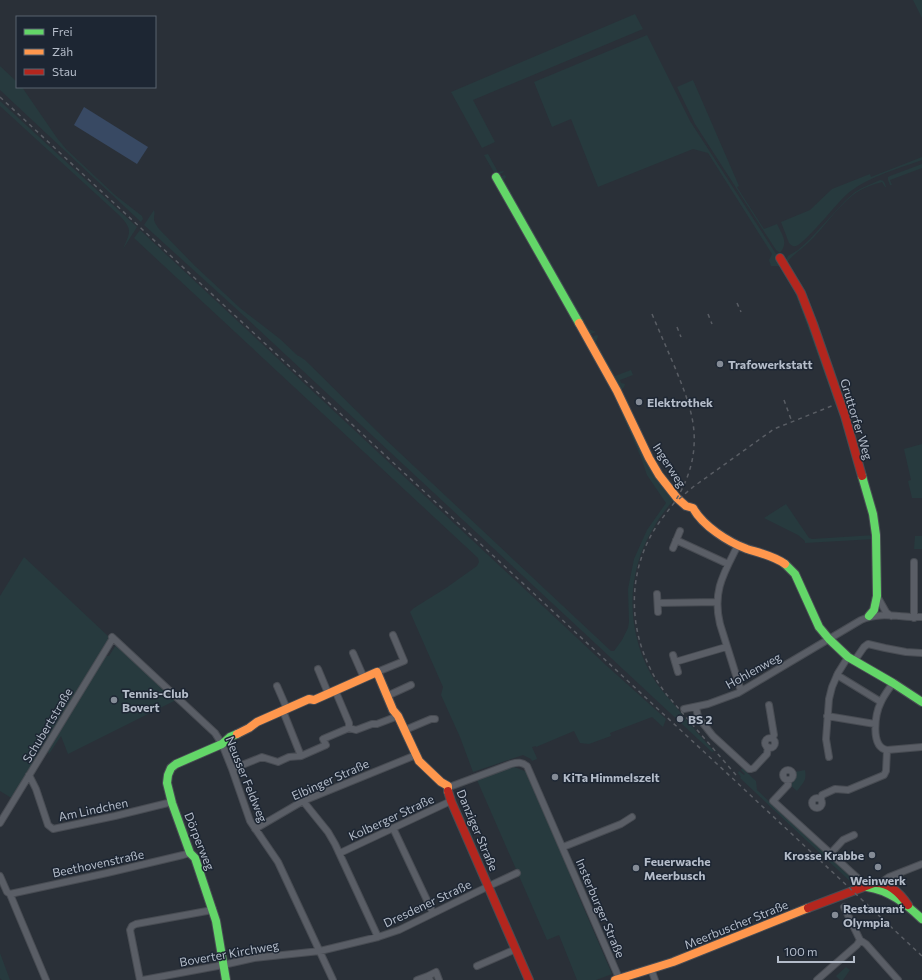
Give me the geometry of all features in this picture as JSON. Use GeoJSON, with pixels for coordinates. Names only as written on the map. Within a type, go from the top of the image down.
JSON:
{"type":"FeatureCollection","features":[{"type":"Feature","properties":{"kind":"street","name":"Ingerweg"},"geometry":{"type":"LineString","coordinates":[[496,177],[596,353],[649,458],[659,475],[677,498],[686,506],[693,508],[697,516],[712,528],[738,545],[775,558],[789,568],[795,574],[819,626],[829,639],[851,658],[922,702]]}},
{"type":"Feature","properties":{"kind":"street","name":"Gruttorfer Weg"},"geometry":{"type":"LineString","coordinates":[[780,258],[807,306],[845,416],[873,514],[875,524],[877,596],[874,610],[869,616]]}},
{"type":"Feature","properties":{"kind":"street"},"geometry":{"type":"LineString","coordinates":[[672,548],[680,531]]}},
{"type":"Feature","properties":{"kind":"street"},"geometry":{"type":"LineString","coordinates":[[676,540],[728,564]]}},
{"type":"Feature","properties":{"kind":"street"},"geometry":{"type":"LineString","coordinates":[[738,545],[721,582],[717,602],[718,615],[726,647],[741,691]]}},
{"type":"Feature","properties":{"kind":"street"},"geometry":{"type":"LineString","coordinates":[[914,562],[914,618]]}},
{"type":"Feature","properties":{"kind":"street"},"geometry":{"type":"LineString","coordinates":[[658,594],[658,612]]}},
{"type":"Feature","properties":{"kind":"street","name":"Gruttorfer Weg"},"geometry":{"type":"LineString","coordinates":[[877,596],[886,612],[891,616]]}},
{"type":"Feature","properties":{"kind":"street"},"geometry":{"type":"LineString","coordinates":[[658,604],[717,602]]}},
{"type":"Feature","properties":{"kind":"street"},"geometry":{"type":"LineString","coordinates":[[869,616],[922,617]]}},
{"type":"Feature","properties":{"kind":"street","name":"Hohlenweg"},"geometry":{"type":"LineString","coordinates":[[684,709],[708,704],[741,691],[869,616]]}},
{"type":"Feature","properties":{"kind":"street"},"geometry":{"type":"LineString","coordinates":[[222,744],[226,739],[253,726],[257,722],[309,699],[314,700],[404,661],[392,635]]}},
{"type":"Feature","properties":{"kind":"street","name":"Neusser Feldweg"},"geometry":{"type":"LineString","coordinates":[[112,638],[215,733],[222,744],[232,769],[250,821],[278,862],[333,980]]}},
{"type":"Feature","properties":{"kind":"street","name":"Schubertstraße"},"geometry":{"type":"LineString","coordinates":[[0,823],[112,638]]}},
{"type":"Feature","properties":{"kind":"street"},"geometry":{"type":"LineString","coordinates":[[829,757],[826,739],[829,699],[837,675],[851,658],[868,644],[922,653]]}},
{"type":"Feature","properties":{"kind":"street"},"geometry":{"type":"LineString","coordinates":[[675,662],[726,647]]}},
{"type":"Feature","properties":{"kind":"street"},"geometry":{"type":"LineString","coordinates":[[353,653],[364,678]]}},
{"type":"Feature","properties":{"kind":"street"},"geometry":{"type":"LineString","coordinates":[[673,655],[678,672]]}},
{"type":"Feature","properties":{"kind":"street"},"geometry":{"type":"LineString","coordinates":[[318,670],[349,723],[349,728]]}},
{"type":"Feature","properties":{"kind":"street","name":"Danziger Straße"},"geometry":{"type":"LineString","coordinates":[[377,672],[393,710],[398,716],[419,761],[441,782],[448,786],[451,801],[529,980]]}},
{"type":"Feature","properties":{"kind":"street"},"geometry":{"type":"LineString","coordinates":[[837,675],[881,702]]}},
{"type":"Feature","properties":{"kind":"street"},"geometry":{"type":"LineString","coordinates":[[893,683],[881,702],[875,724],[879,746],[882,749],[887,750],[922,747]]}},
{"type":"Feature","properties":{"kind":"street"},"geometry":{"type":"LineString","coordinates":[[387,696],[411,685]]}},
{"type":"Feature","properties":{"kind":"street"},"geometry":{"type":"LineString","coordinates":[[277,686],[301,756]]}},
{"type":"Feature","properties":{"kind":"street"},"geometry":{"type":"LineString","coordinates":[[696,707],[698,717],[713,736],[749,769],[751,769],[754,768],[767,754],[768,748],[765,745],[765,741],[768,738],[772,738],[774,735],[769,705]]}},
{"type":"Feature","properties":{"kind":"street"},"geometry":{"type":"LineString","coordinates":[[232,769],[262,757],[278,762],[301,756],[326,745],[323,739],[349,728],[356,730],[398,716]]}},
{"type":"Feature","properties":{"kind":"street"},"geometry":{"type":"LineString","coordinates":[[827,716],[875,724]]}},
{"type":"Feature","properties":{"kind":"street"},"geometry":{"type":"LineString","coordinates":[[405,730],[431,719],[435,719]]}},
{"type":"Feature","properties":{"kind":"street","name":"Dörperweg"},"geometry":{"type":"LineString","coordinates":[[222,744],[172,766],[167,778],[168,790],[172,802],[190,852],[195,858],[213,909],[226,980]]}},
{"type":"Feature","properties":{"kind":"street"},"geometry":{"type":"LineString","coordinates":[[821,799],[822,795],[835,789],[848,790],[884,775],[886,771],[887,750]]}},
{"type":"Feature","properties":{"kind":"street","name":"Elbinger Straße"},"geometry":{"type":"LineString","coordinates":[[255,829],[303,801],[416,755]]}},
{"type":"Feature","properties":{"kind":"street","name":"Insterburger Straße"},"geometry":{"type":"LineString","coordinates":[[448,786],[452,786],[511,764],[519,762],[527,766],[563,847],[617,979]]}},
{"type":"Feature","properties":{"kind":"street","name":"Am Lindchen"},"geometry":{"type":"LineString","coordinates":[[29,776],[36,789],[48,825],[53,829],[172,802]]}},
{"type":"Feature","properties":{"kind":"street"},"geometry":{"type":"LineString","coordinates":[[788,780],[788,785],[773,801],[863,883],[864,887]]}},
{"type":"Feature","properties":{"kind":"street"},"geometry":{"type":"LineString","coordinates":[[303,801],[328,832],[340,853],[378,937]]}},
{"type":"Feature","properties":{"kind":"street","name":"Kolberger Straße"},"geometry":{"type":"LineString","coordinates":[[340,853],[451,801]]}},
{"type":"Feature","properties":{"kind":"street","name":"Insterburger Straße"},"geometry":{"type":"LineString","coordinates":[[563,847],[621,824],[632,817]]}},
{"type":"Feature","properties":{"kind":"street"},"geometry":{"type":"LineString","coordinates":[[393,828],[433,913]]}},
{"type":"Feature","properties":{"kind":"street"},"geometry":{"type":"LineString","coordinates":[[831,853],[842,840],[854,835]]}},
{"type":"Feature","properties":{"kind":"street","name":"Beethovenstraße"},"geometry":{"type":"LineString","coordinates":[[10,894],[107,873],[190,852]]}},
{"type":"Feature","properties":{"kind":"street"},"geometry":{"type":"LineString","coordinates":[[882,886],[889,877],[922,864]]}},
{"type":"Feature","properties":{"kind":"street"},"geometry":{"type":"LineString","coordinates":[[895,891],[893,881],[902,871]]}},
{"type":"Feature","properties":{"kind":"street","name":"Dresdener Straße"},"geometry":{"type":"LineString","coordinates":[[320,951],[378,937],[398,930],[517,873]]}},
{"type":"Feature","properties":{"kind":"street"},"geometry":{"type":"LineString","coordinates":[[0,876],[7,892],[10,894],[46,980]]}},
{"type":"Feature","properties":{"kind":"street"},"geometry":{"type":"LineString","coordinates":[[882,886],[895,891],[908,905]]}},
{"type":"Feature","properties":{"kind":"street"},"geometry":{"type":"LineString","coordinates":[[882,886],[908,905],[922,918]]}},
{"type":"Feature","properties":{"kind":"street","name":"Meerbuscher Straße"},"geometry":{"type":"LineString","coordinates":[[617,979],[694,954],[864,887],[882,886]]}},
{"type":"Feature","properties":{"kind":"street"},"geometry":{"type":"LineString","coordinates":[[844,907],[860,940],[866,944],[898,980]]}},
{"type":"Feature","properties":{"kind":"street"},"geometry":{"type":"LineString","coordinates":[[141,980],[130,930],[132,926],[213,909]]}},
{"type":"Feature","properties":{"kind":"street"},"geometry":{"type":"LineString","coordinates":[[817,980],[857,945],[860,940]]}},
{"type":"Feature","properties":{"kind":"street"},"geometry":{"type":"LineString","coordinates":[[477,966],[516,949]]}},
{"type":"Feature","properties":{"kind":"street","name":"Boverter Kirchweg"},"geometry":{"type":"LineString","coordinates":[[141,980],[162,978],[254,958],[320,951]]}},
{"type":"Feature","properties":{"kind":"street"},"geometry":{"type":"LineString","coordinates":[[651,969],[655,980]]}},
{"type":"Feature","properties":{"kind":"street"},"geometry":{"type":"LineString","coordinates":[[417,980],[429,978],[436,972],[439,980]]}},
{"type":"Feature","properties":{"kind":"green space"},"geometry":{"type":"Polygon","coordinates":[[[913,0],[922,0],[922,18],[913,0]]]}},
{"type":"Feature","properties":{"kind":"green space"},"geometry":{"type":"Polygon","coordinates":[[[635,14],[643,29],[473,100],[495,142],[482,148],[451,92],[635,14]]]}},
{"type":"Feature","properties":{"kind":"green space"},"geometry":{"type":"Polygon","coordinates":[[[647,35],[690,121],[789,274],[841,407],[837,409],[792,285],[779,266],[771,266],[769,260],[772,254],[708,153],[693,149],[598,187],[571,119],[552,127],[534,82],[647,35]]]}},
{"type":"Feature","properties":{"kind":"green space"},"geometry":{"type":"Polygon","coordinates":[[[0,66],[16,81],[16,88],[23,88],[66,149],[115,195],[142,216],[143,219],[141,222],[0,90],[0,66]]]}},
{"type":"Feature","properties":{"kind":"green space"},"geometry":{"type":"Polygon","coordinates":[[[693,80],[739,186],[737,187],[764,229],[777,224],[784,238],[783,249],[780,253],[776,250],[695,124],[677,87],[693,80]]]}},
{"type":"Feature","properties":{"kind":"green space"},"geometry":{"type":"Polygon","coordinates":[[[0,101],[137,227],[123,249],[129,235],[129,228],[120,216],[0,106],[0,101]]]}},
{"type":"Feature","properties":{"kind":"green space"},"geometry":{"type":"Polygon","coordinates":[[[488,154],[498,172],[504,172],[498,175],[495,174],[484,155],[488,154]]]}},
{"type":"Feature","properties":{"kind":"green space"},"geometry":{"type":"Polygon","coordinates":[[[922,157],[922,160],[880,175],[859,185],[843,198],[800,244],[794,246],[789,243],[781,222],[810,210],[832,189],[870,174],[871,177],[922,157]]]}},
{"type":"Feature","properties":{"kind":"green space"},"geometry":{"type":"Polygon","coordinates":[[[922,164],[922,168],[890,180],[892,185],[890,185],[888,177],[922,164]]]}},
{"type":"Feature","properties":{"kind":"green space"},"geometry":{"type":"Polygon","coordinates":[[[505,175],[506,177],[504,180],[589,329],[596,332],[591,334],[588,333],[501,181],[502,176],[505,175]]]}},
{"type":"Feature","properties":{"kind":"green space"},"geometry":{"type":"Polygon","coordinates":[[[880,180],[884,182],[886,187],[882,182],[863,189],[853,195],[841,206],[814,237],[791,258],[788,265],[786,265],[788,256],[798,250],[810,239],[845,201],[855,192],[880,180]]]}},
{"type":"Feature","properties":{"kind":"green space"},"geometry":{"type":"Polygon","coordinates":[[[154,210],[154,220],[159,229],[195,266],[240,308],[280,339],[298,356],[305,360],[385,439],[611,651],[614,651],[628,628],[628,589],[634,559],[647,530],[666,503],[647,475],[622,414],[624,411],[676,497],[655,525],[644,547],[637,567],[633,587],[632,607],[634,627],[639,647],[657,684],[714,751],[712,752],[243,315],[144,225],[154,210]]]}},
{"type":"Feature","properties":{"kind":"green space"},"geometry":{"type":"Polygon","coordinates":[[[140,230],[608,667],[666,719],[663,727],[652,717],[610,733],[611,736],[589,744],[580,743],[574,731],[536,747],[532,747],[537,759],[532,761],[523,755],[473,772],[460,737],[441,695],[443,687],[410,612],[477,566],[479,562],[478,558],[134,238],[140,230]]]}},
{"type":"Feature","properties":{"kind":"green space"},"geometry":{"type":"Polygon","coordinates":[[[597,335],[596,342],[615,376],[631,370],[633,375],[620,380],[621,383],[625,384],[621,390],[592,339],[597,335]]]}},
{"type":"Feature","properties":{"kind":"green space"},"geometry":{"type":"Polygon","coordinates":[[[922,444],[922,498],[912,498],[908,481],[911,480],[904,449],[922,444]]]}},
{"type":"Feature","properties":{"kind":"green space"},"geometry":{"type":"Polygon","coordinates":[[[786,504],[809,538],[875,535],[875,539],[805,543],[805,541],[798,535],[764,518],[786,504]]]}},
{"type":"Feature","properties":{"kind":"green space"},"geometry":{"type":"Polygon","coordinates":[[[915,536],[922,536],[922,549],[914,549],[915,536]]]}},
{"type":"Feature","properties":{"kind":"green space"},"geometry":{"type":"Polygon","coordinates":[[[24,557],[109,637],[109,642],[13,799],[0,791],[0,596],[24,557]]]}},
{"type":"Feature","properties":{"kind":"green space","name":"Tennis-Club Bovert"},"geometry":{"type":"Polygon","coordinates":[[[116,645],[176,700],[68,754],[61,736],[49,754],[47,748],[105,655],[109,656],[116,645]]]}},
{"type":"Feature","properties":{"kind":"green space"},"geometry":{"type":"Polygon","coordinates":[[[512,766],[527,772],[569,868],[570,876],[612,974],[596,980],[577,980],[559,935],[547,940],[477,780],[512,766]]]}},
{"type":"Feature","properties":{"kind":"green space"},"geometry":{"type":"Polygon","coordinates":[[[742,768],[756,781],[757,790],[857,883],[853,884],[740,778],[741,777],[738,773],[739,771],[744,775],[745,774],[741,770],[742,768]]]}},
{"type":"Feature","properties":{"kind":"green space"},"geometry":{"type":"Polygon","coordinates":[[[805,770],[805,779],[797,791],[790,785],[794,781],[796,774],[795,772],[805,770]]]}},
{"type":"Feature","properties":{"kind":"green space"},"geometry":{"type":"Polygon","coordinates":[[[0,953],[10,980],[2,980],[0,978],[0,953]]]}},
{"type":"Feature","properties":{"kind":"green space"},"geometry":{"type":"Polygon","coordinates":[[[846,967],[850,970],[843,980],[840,980],[836,976],[846,967]]]}},
{"type":"Feature","properties":{"kind":"water"},"geometry":{"type":"Polygon","coordinates":[[[84,107],[148,147],[137,164],[74,125],[84,107]]]}},
{"type":"Feature","properties":{"kind":"railway"},"geometry":{"type":"LineString","coordinates":[[0,97],[922,956]]}},
{"type":"Feature","properties":{"kind":"railway"},"geometry":{"type":"LineString","coordinates":[[737,303],[741,312]]}},
{"type":"Feature","properties":{"kind":"railway"},"geometry":{"type":"LineString","coordinates":[[652,314],[687,398],[692,417],[694,446],[692,461],[682,490],[656,527],[647,543],[641,560],[636,578],[634,596],[637,632],[649,666],[660,685],[736,775]]}},
{"type":"Feature","properties":{"kind":"railway"},"geometry":{"type":"LineString","coordinates":[[708,314],[712,324]]}},
{"type":"Feature","properties":{"kind":"railway"},"geometry":{"type":"LineString","coordinates":[[677,327],[681,337]]}},
{"type":"Feature","properties":{"kind":"railway"},"geometry":{"type":"LineString","coordinates":[[784,400],[792,422]]}},
{"type":"Feature","properties":{"kind":"railway"},"geometry":{"type":"LineString","coordinates":[[679,499],[693,487],[774,429],[834,405]]}},
{"type":"Feature","properties":{"kind":"traffic: fast"},"geometry":{"type":"LineString","coordinates":[[496,177],[579,323]]}},
{"type":"Feature","properties":{"kind":"traffic: fast"},"geometry":{"type":"LineString","coordinates":[[862,476],[873,514],[876,535],[877,596],[874,610],[869,616]]}},
{"type":"Feature","properties":{"kind":"traffic: fast"},"geometry":{"type":"LineString","coordinates":[[785,564],[795,574],[819,627],[829,639],[848,657],[922,702]]}},
{"type":"Feature","properties":{"kind":"traffic: fast"},"geometry":{"type":"LineString","coordinates":[[226,980],[216,921],[195,858],[190,853],[172,803],[167,783],[171,768],[176,764],[222,744],[230,737],[237,734]]}},
{"type":"Feature","properties":{"kind":"traffic: fast"},"geometry":{"type":"LineString","coordinates":[[867,887],[883,891],[897,898],[922,919]]}},
{"type":"Feature","properties":{"kind":"traffic: slow"},"geometry":{"type":"LineString","coordinates":[[579,323],[617,391],[649,458],[659,475],[677,498],[686,506],[693,508],[697,515],[709,527],[724,538],[747,549],[772,557],[785,564]]}},
{"type":"Feature","properties":{"kind":"traffic: slow"},"geometry":{"type":"LineString","coordinates":[[237,734],[257,722],[309,699],[314,700],[377,672],[393,710],[398,716],[419,761],[441,782],[448,786],[448,791]]}},
{"type":"Feature","properties":{"kind":"traffic: slow"},"geometry":{"type":"LineString","coordinates":[[615,980],[673,962],[808,908]]}},
{"type":"Feature","properties":{"kind":"traffic: jam"},"geometry":{"type":"LineString","coordinates":[[780,258],[801,293],[813,324],[845,416],[862,476]]}},
{"type":"Feature","properties":{"kind":"traffic: jam"},"geometry":{"type":"LineString","coordinates":[[448,791],[529,980]]}},
{"type":"Feature","properties":{"kind":"traffic: jam"},"geometry":{"type":"LineString","coordinates":[[808,908],[874,883],[885,884],[894,889],[908,905]]}},
{"type":"Feature","properties":{"kind":"place","name":"Trafowerkstatt"},"geometry":{"type":"Point","coordinates":[720,364]}},
{"type":"Feature","properties":{"kind":"place","name":"Elektrothek"},"geometry":{"type":"Point","coordinates":[639,402]}},
{"type":"Feature","properties":{"kind":"place","name":"Tennis-Club Bovert"},"geometry":{"type":"Point","coordinates":[114,700]}},
{"type":"Feature","properties":{"kind":"place","name":"BS 2"},"geometry":{"type":"Point","coordinates":[680,719]}},
{"type":"Feature","properties":{"kind":"place","name":"KiTa Himmelszelt"},"geometry":{"type":"Point","coordinates":[555,777]}},
{"type":"Feature","properties":{"kind":"place","name":"Krosse Krabbe"},"geometry":{"type":"Point","coordinates":[872,855]}},
{"type":"Feature","properties":{"kind":"place","name":"Weinwerk"},"geometry":{"type":"Point","coordinates":[878,867]}},
{"type":"Feature","properties":{"kind":"place","name":"Feuerwache Meerbusch"},"geometry":{"type":"Point","coordinates":[636,868]}},
{"type":"Feature","properties":{"kind":"place","name":"Restaurant Olympia"},"geometry":{"type":"Point","coordinates":[835,915]}}]}
